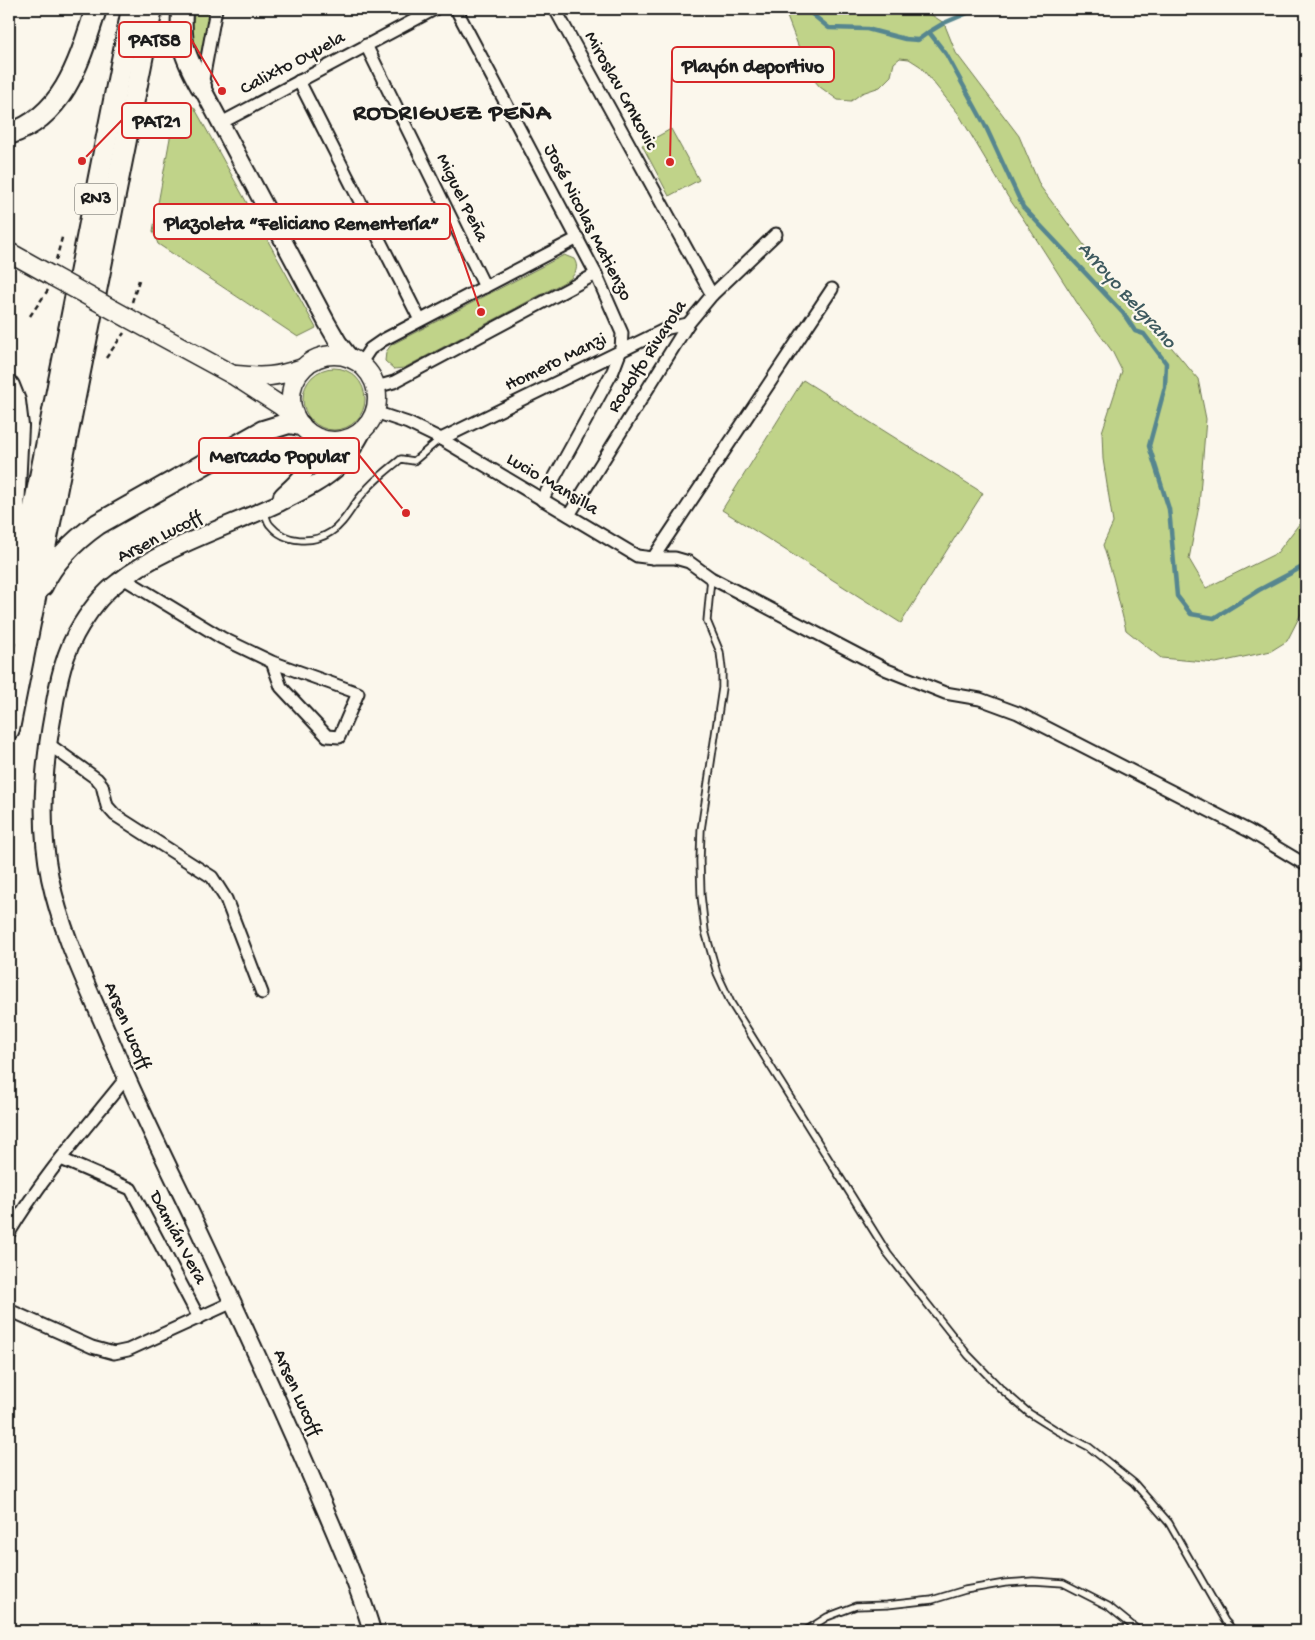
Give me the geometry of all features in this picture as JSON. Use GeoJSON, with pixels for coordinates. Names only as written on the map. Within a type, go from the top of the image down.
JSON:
{"type":"FeatureCollection","features":[{"type":"Feature","properties":{"kind":"highway"},"geometry":{"type":"LineString","coordinates":[[9,134],[22,129],[42,116],[64,92],[81,55],[96,9]]}},
{"type":"Feature","properties":{"kind":"highway","name":"RN3"},"geometry":{"type":"LineString","coordinates":[[9,635],[132,9]]}},
{"type":"Feature","properties":{"kind":"highway","name":"RN3"},"geometry":{"type":"LineString","coordinates":[[9,729],[152,9]]}},
{"type":"Feature","properties":{"kind":"highway"},"geometry":{"type":"LineString","coordinates":[[182,9],[181,34],[184,53],[201,86]]}},
{"type":"Feature","properties":{"kind":"highway"},"geometry":{"type":"LineString","coordinates":[[9,386],[15,401],[18,426],[9,610]]}},
{"type":"Feature","properties":{"kind":"highway"},"geometry":{"type":"LineString","coordinates":[[31,619],[38,595],[49,573],[80,536],[263,430],[289,423],[302,426]]}},
{"type":"Feature","properties":{"kind":"main road"},"geometry":{"type":"LineString","coordinates":[[9,252],[129,316],[233,375],[281,406],[302,426],[324,440],[339,441],[352,437],[364,429],[371,421],[377,404],[376,387],[372,378],[356,361],[339,356],[326,356],[314,360],[303,368],[295,379],[291,392],[292,406],[302,426]]}},
{"type":"Feature","properties":{"kind":"main road"},"geometry":{"type":"LineString","coordinates":[[233,375],[273,377],[303,368]]}},
{"type":"Feature","properties":{"kind":"street"},"geometry":{"type":"LineString","coordinates":[[216,9],[201,86],[338,342],[356,361],[377,344],[420,320],[578,238]]}},
{"type":"Feature","properties":{"kind":"street","name":"Calixto Oyuela"},"geometry":{"type":"LineString","coordinates":[[220,123],[435,9]]}},
{"type":"Feature","properties":{"kind":"street","name":"José Nicolas Matienzo"},"geometry":{"type":"LineString","coordinates":[[456,9],[596,274],[622,333],[621,350]]}},
{"type":"Feature","properties":{"kind":"street","name":"Miroslav Crnkovic"},"geometry":{"type":"LineString","coordinates":[[555,9],[712,295]]}},
{"type":"Feature","properties":{"kind":"street","name":"Miguel Peña"},"geometry":{"type":"LineString","coordinates":[[366,45],[485,287]]}},
{"type":"Feature","properties":{"kind":"street"},"geometry":{"type":"LineString","coordinates":[[299,81],[420,320]]}},
{"type":"Feature","properties":{"kind":"street","name":"Rodolfo Rivarola"},"geometry":{"type":"LineString","coordinates":[[569,515],[688,324],[712,295],[776,234]]}},
{"type":"Feature","properties":{"kind":"street"},"geometry":{"type":"LineString","coordinates":[[376,387],[394,382],[596,274]]}},
{"type":"Feature","properties":{"kind":"street"},"geometry":{"type":"LineString","coordinates":[[654,558],[832,289]]}},
{"type":"Feature","properties":{"kind":"street","name":"Homero Manzi"},"geometry":{"type":"LineString","coordinates":[[441,439],[668,328],[688,324]]}},
{"type":"Feature","properties":{"kind":"street","name":"Rodolfo Rivarola"},"geometry":{"type":"LineString","coordinates":[[542,500],[613,371],[621,350]]}},
{"type":"Feature","properties":{"kind":"street","name":"Lucio Mansilla"},"geometry":{"type":"LineString","coordinates":[[375,412],[408,423],[441,439],[637,556],[675,558],[688,562],[711,578],[887,670],[945,693],[980,699],[1018,713],[1249,830],[1306,865]]}},
{"type":"Feature","properties":{"kind":"street","name":"Arsen Lucoff"},"geometry":{"type":"LineString","coordinates":[[268,508],[304,475],[308,466],[313,451],[313,438],[302,426]]}},
{"type":"Feature","properties":{"kind":"street","name":"Arsen Lucoff"},"geometry":{"type":"LineString","coordinates":[[364,429],[352,450],[323,479],[268,508],[141,566],[123,578],[98,602],[74,637],[60,675],[48,743],[43,816],[46,857],[66,933],[126,1078],[233,1302],[306,1463],[365,1605],[372,1631]]}},
{"type":"Feature","properties":{"kind":"street"},"geometry":{"type":"LineString","coordinates":[[123,578],[222,638],[272,662],[358,693],[338,737],[327,736],[281,687],[272,662]]}},
{"type":"Feature","properties":{"kind":"street"},"geometry":{"type":"LineString","coordinates":[[48,743],[102,785],[108,806],[115,815],[212,877],[226,898],[262,993]]}},
{"type":"Feature","properties":{"kind":"street"},"geometry":{"type":"LineString","coordinates":[[9,1233],[21,1212],[61,1159],[126,1078]]}},
{"type":"Feature","properties":{"kind":"street","name":"Damián Vera"},"geometry":{"type":"LineString","coordinates":[[61,1159],[131,1189],[199,1318]]}},
{"type":"Feature","properties":{"kind":"street"},"geometry":{"type":"LineString","coordinates":[[9,1310],[92,1347],[114,1353],[128,1350],[233,1302]]}},
{"type":"Feature","properties":{"kind":"lane"},"geometry":{"type":"LineString","coordinates":[[268,508],[269,525],[278,533],[289,539],[305,541],[318,539],[332,532],[345,519],[361,496],[381,474],[401,459],[414,461],[441,439]]}},
{"type":"Feature","properties":{"kind":"lane"},"geometry":{"type":"LineString","coordinates":[[711,578],[707,621],[720,652],[722,688],[700,830],[701,895],[705,930],[717,973],[731,1003],[888,1254],[936,1316],[968,1355],[1000,1388],[1029,1413],[1089,1447],[1134,1483],[1169,1523],[1225,1621],[1234,1631]]}},
{"type":"Feature","properties":{"kind":"lane"},"geometry":{"type":"LineString","coordinates":[[805,1631],[827,1618],[856,1606],[932,1600],[981,1587],[1033,1581],[1064,1583],[1108,1606],[1139,1631]]}},
{"type":"Feature","properties":{"kind":"path"},"geometry":{"type":"LineString","coordinates":[[30,316],[53,275],[63,234]]}},
{"type":"Feature","properties":{"kind":"path"},"geometry":{"type":"LineString","coordinates":[[106,358],[129,316],[140,277]]}},
{"type":"Feature","properties":{"kind":"green space"},"geometry":{"type":"Polygon","coordinates":[[[195,9],[211,9],[205,42],[193,72],[191,35],[195,9]]]}},
{"type":"Feature","properties":{"kind":"green space"},"geometry":{"type":"Polygon","coordinates":[[[790,9],[924,10],[944,23],[956,53],[1019,136],[1040,186],[1113,284],[1198,379],[1206,419],[1199,506],[1189,559],[1206,588],[1277,553],[1306,515],[1306,604],[1287,641],[1271,651],[1216,663],[1161,658],[1126,630],[1103,545],[1113,523],[1103,459],[1102,432],[1122,371],[1112,351],[1081,309],[1008,197],[958,113],[920,66],[909,59],[900,58],[894,63],[891,76],[880,87],[862,93],[851,101],[838,100],[820,87],[809,74],[786,14],[790,9]]]}},
{"type":"Feature","properties":{"kind":"green space"},"geometry":{"type":"Polygon","coordinates":[[[176,105],[194,107],[316,328],[298,337],[158,244],[153,231],[176,105]]]}},
{"type":"Feature","properties":{"kind":"green space"},"geometry":{"type":"Polygon","coordinates":[[[671,129],[699,180],[669,196],[642,145],[671,129]]]}},
{"type":"Feature","properties":{"kind":"green space"},"geometry":{"type":"Polygon","coordinates":[[[564,255],[574,259],[577,267],[570,279],[404,368],[394,369],[385,361],[386,352],[391,345],[564,255]]]}},
{"type":"Feature","properties":{"kind":"green space"},"geometry":{"type":"Polygon","coordinates":[[[334,368],[351,373],[356,377],[360,382],[365,399],[360,416],[356,421],[351,425],[334,430],[317,425],[312,421],[308,416],[303,399],[308,382],[312,377],[317,373],[334,368]]]}},
{"type":"Feature","properties":{"kind":"green space"},"geometry":{"type":"Polygon","coordinates":[[[803,380],[983,493],[901,623],[722,510],[803,380]]]}},
{"type":"Feature","properties":{"kind":"waterway","name":"Arroyo Belgrano"},"geometry":{"type":"LineString","coordinates":[[806,9],[829,28],[867,29],[905,39],[918,40],[929,32],[946,54],[985,125],[1023,207],[1123,313],[1135,331],[1144,334],[1166,363],[1165,387],[1149,446],[1169,509],[1177,596],[1191,614],[1214,618],[1259,590],[1306,565]]}},
{"type":"Feature","properties":{"kind":"waterway"},"geometry":{"type":"LineString","coordinates":[[929,32],[944,23],[977,9]]}},
{"type":"Feature","properties":{"kind":"place","name":"PAT58"},"geometry":{"type":"Point","coordinates":[222,91]}},
{"type":"Feature","properties":{"kind":"place","name":"PAT21"},"geometry":{"type":"Point","coordinates":[82,161]}},
{"type":"Feature","properties":{"kind":"place","name":"Playón deportivo"},"geometry":{"type":"Point","coordinates":[670,162]}},
{"type":"Feature","properties":{"kind":"place","name":"Plazoleta “Feliciano Rementería”"},"geometry":{"type":"Point","coordinates":[481,312]}},
{"type":"Feature","properties":{"kind":"place","name":"Mercado Popular"},"geometry":{"type":"Point","coordinates":[406,513]}},
{"type":"Feature","properties":{"kind":"district","name":"RODRIGUEZ PEÑA"},"geometry":{"type":"Point","coordinates":[452,114]}}]}
